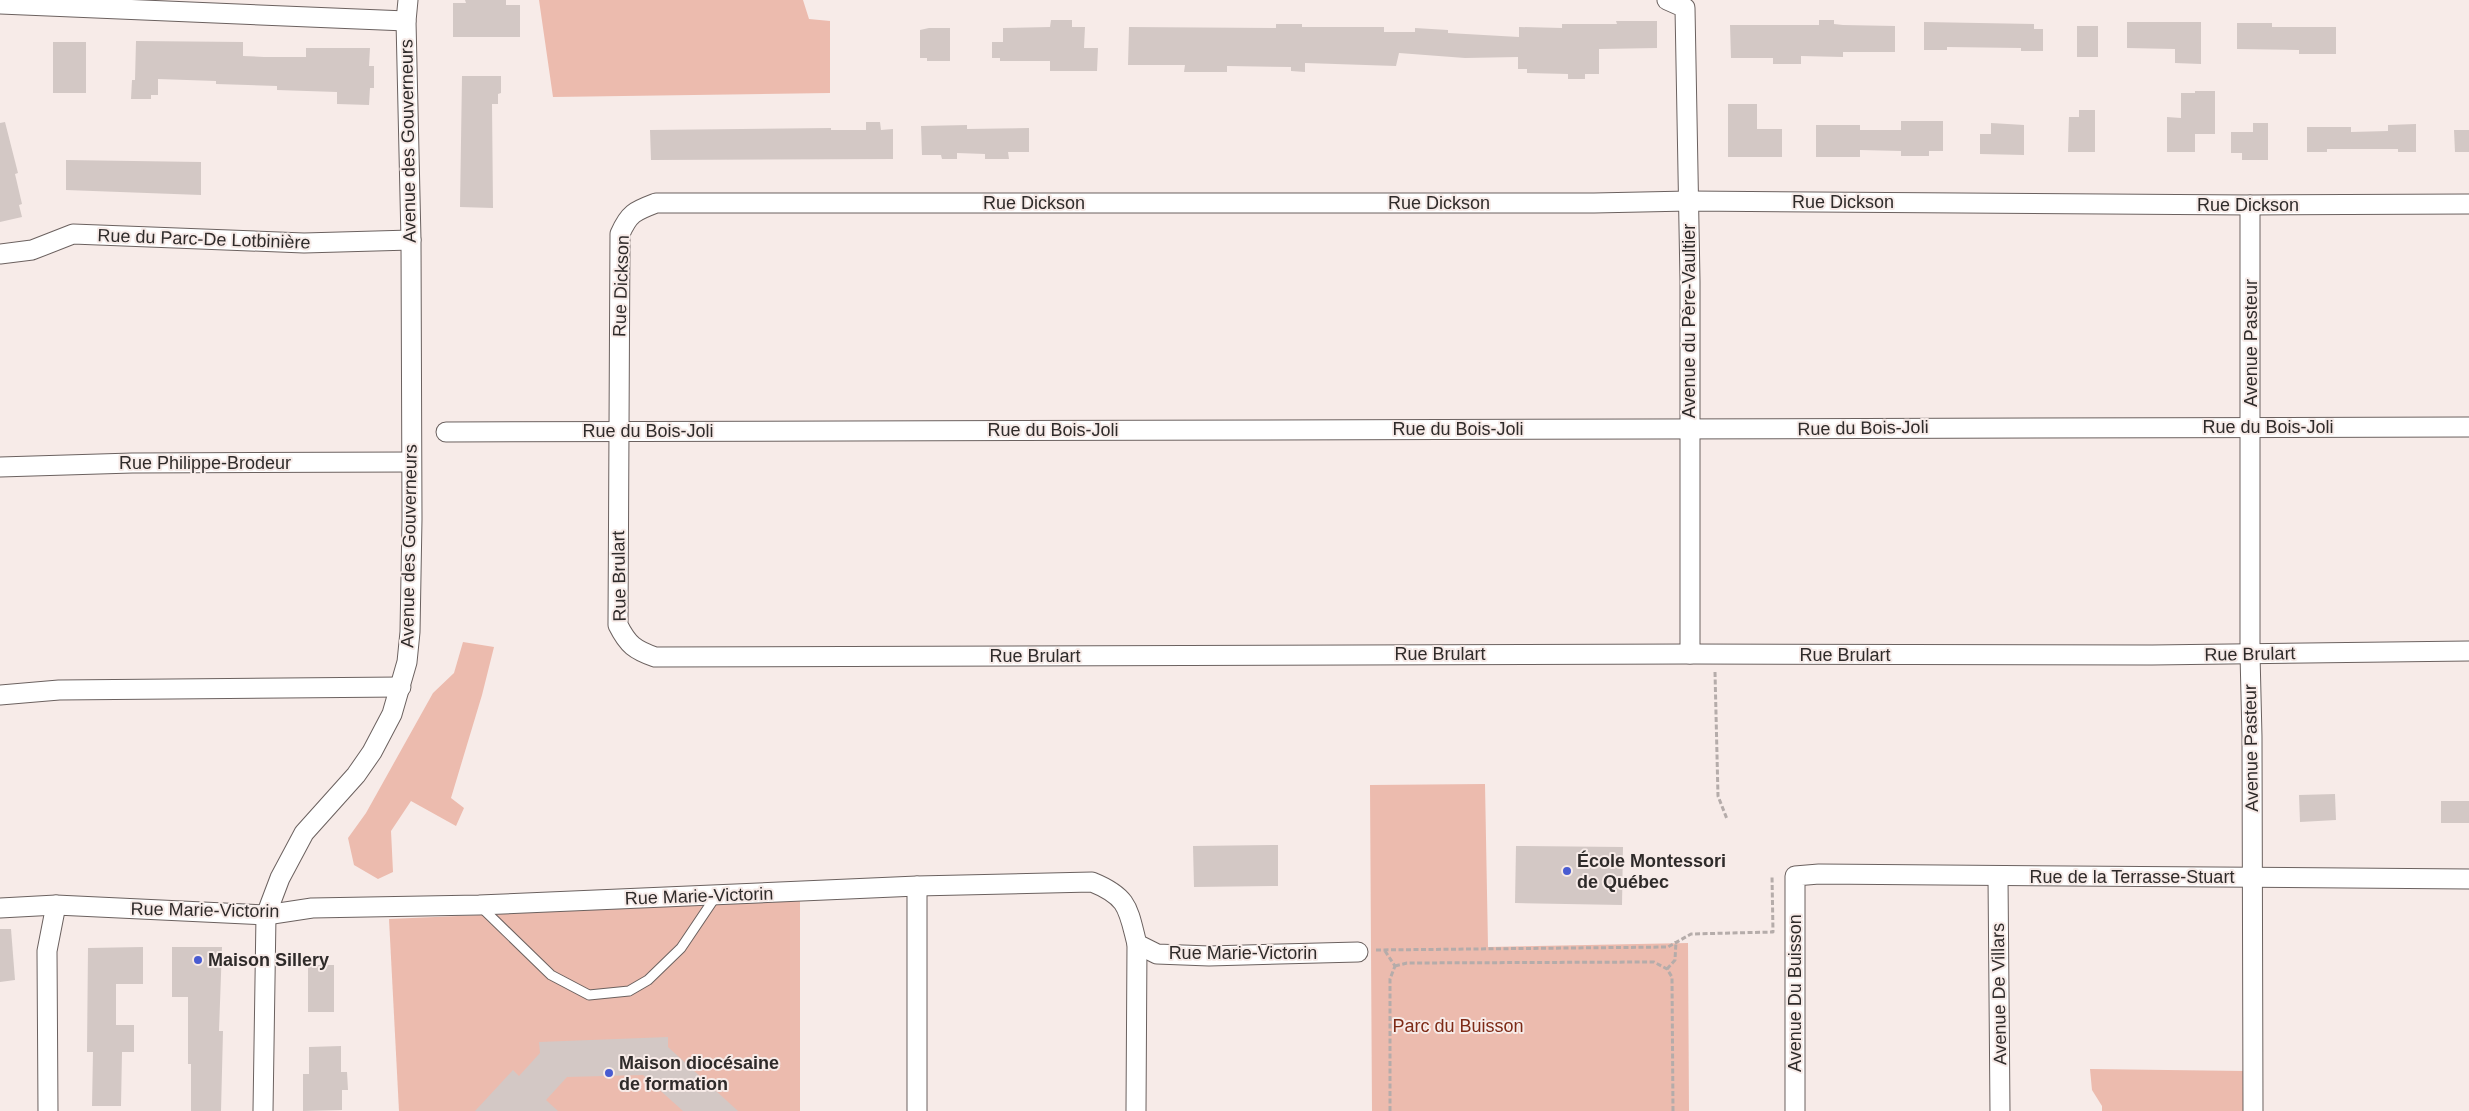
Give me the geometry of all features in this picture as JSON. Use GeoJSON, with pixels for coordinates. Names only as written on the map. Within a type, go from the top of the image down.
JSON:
{"type":"FeatureCollection","features":[{"type":"Feature","properties":{"kind":"street","name":"Avenue des Gouverneurs"},"geometry":{"type":"LineString","coordinates":[[263,1111],[266,915],[280,878],[304,833],[356,775],[372,752],[392,714],[401,687],[410,632],[411,240],[406,21],[408,0]]}},
{"type":"Feature","properties":{"kind":"street","name":"Avenue du Père-Vaultier"},"geometry":{"type":"LineString","coordinates":[[1667,0],[1685,8],[1688,200],[1690,654]]}},
{"type":"Feature","properties":{"kind":"street"},"geometry":{"type":"LineString","coordinates":[[0,4],[406,21]]}},
{"type":"Feature","properties":{"kind":"street","name":"Rue Dickson"},"geometry":{"type":"LineString","coordinates":[[618,431],[620,234],[626,221],[634,211],[656,203],[1594,203],[1688,200],[2250,205],[2469,204]]}},
{"type":"Feature","properties":{"kind":"street","name":"Avenue Pasteur"},"geometry":{"type":"LineString","coordinates":[[2250,205],[2253,1111]]}},
{"type":"Feature","properties":{"kind":"street","name":"Rue du Parc-De Lotbinière"},"geometry":{"type":"LineString","coordinates":[[0,254],[32,250],[73,234],[304,243],[411,240]]}},
{"type":"Feature","properties":{"kind":"street","name":"Rue du Bois-Joli"},"geometry":{"type":"LineString","coordinates":[[446,432],[2469,427]]}},
{"type":"Feature","properties":{"kind":"street","name":"Rue Brulart"},"geometry":{"type":"LineString","coordinates":[[618,431],[618,625],[627,642],[641,652],[655,657],[2250,654],[2469,651]]}},
{"type":"Feature","properties":{"kind":"street","name":"Rue Philippe-Brodeur"},"geometry":{"type":"LineString","coordinates":[[0,466],[132,463],[411,462]]}},
{"type":"Feature","properties":{"kind":"street"},"geometry":{"type":"LineString","coordinates":[[0,695],[59,690],[401,687]]}},
{"type":"Feature","properties":{"kind":"street","name":"Rue de la Terrasse-Stuart"},"geometry":{"type":"LineString","coordinates":[[1795,876],[1819,874],[1998,877],[2469,879]]}},
{"type":"Feature","properties":{"kind":"street","name":"Avenue Du Buisson"},"geometry":{"type":"LineString","coordinates":[[1795,876],[1795,1111]]}},
{"type":"Feature","properties":{"kind":"street","name":"Avenue De Villars"},"geometry":{"type":"LineString","coordinates":[[1998,877],[2000,1111]]}},
{"type":"Feature","properties":{"kind":"street","name":"Rue Marie-Victorin"},"geometry":{"type":"LineString","coordinates":[[0,908],[56,905],[266,915],[312,908],[479,905],[917,886],[1092,882],[1111,889],[1127,906],[1137,944],[1157,954],[1209,956],[1358,952]]}},
{"type":"Feature","properties":{"kind":"street"},"geometry":{"type":"LineString","coordinates":[[917,886],[917,1111]]}},
{"type":"Feature","properties":{"kind":"street"},"geometry":{"type":"LineString","coordinates":[[48,1111],[47,952],[56,905]]}},
{"type":"Feature","properties":{"kind":"street"},"geometry":{"type":"LineString","coordinates":[[1136,1111],[1137,944]]}},
{"type":"Feature","properties":{"kind":"lane"},"geometry":{"type":"LineString","coordinates":[[479,905],[551,975],[589,995],[629,991],[648,980],[682,948],[716,895]]}},
{"type":"Feature","properties":{"kind":"path"},"geometry":{"type":"LineString","coordinates":[[1715,654],[1718,796],[1727,819]]}},
{"type":"Feature","properties":{"kind":"path"},"geometry":{"type":"LineString","coordinates":[[1358,952],[1385,950],[1668,947],[1691,934],[1773,932],[1772,875]]}},
{"type":"Feature","properties":{"kind":"path"},"geometry":{"type":"LineString","coordinates":[[1667,969],[1675,960],[1676,941]]}},
{"type":"Feature","properties":{"kind":"path"},"geometry":{"type":"LineString","coordinates":[[1385,950],[1395,966]]}},
{"type":"Feature","properties":{"kind":"path"},"geometry":{"type":"LineString","coordinates":[[1395,966],[1407,963],[1654,962],[1667,969],[1672,976],[1673,1111]]}},
{"type":"Feature","properties":{"kind":"path"},"geometry":{"type":"LineString","coordinates":[[1390,1111],[1390,979],[1395,966]]}},
{"type":"Feature","properties":{"kind":"green space"},"geometry":{"type":"Polygon","coordinates":[[[539,0],[803,0],[809,19],[830,21],[830,93],[553,97],[539,0]]]}},
{"type":"Feature","properties":{"kind":"green space"},"geometry":{"type":"Polygon","coordinates":[[[463,642],[494,647],[482,695],[451,798],[464,808],[456,826],[411,801],[391,831],[393,872],[378,879],[354,865],[348,838],[366,813],[433,693],[454,673],[463,642]]]}},
{"type":"Feature","properties":{"kind":"green space","name":"Parc du Buisson"},"geometry":{"type":"Polygon","coordinates":[[[1485,784],[1488,947],[1688,943],[1689,1111],[1372,1111],[1370,785],[1485,784]]]}},
{"type":"Feature","properties":{"kind":"green space"},"geometry":{"type":"Polygon","coordinates":[[[800,901],[800,1111],[399,1111],[389,919],[800,901]]]}},
{"type":"Feature","properties":{"kind":"green space"},"geometry":{"type":"Polygon","coordinates":[[[2090,1069],[2245,1071],[2243,1111],[2102,1111],[2102,1106],[2092,1090],[2090,1069]]]}},
{"type":"Feature","properties":{"kind":"building"},"geometry":{"type":"Polygon","coordinates":[[[465,0],[506,0],[506,5],[520,5],[520,37],[453,37],[453,3],[466,3],[465,0]]]}},
{"type":"Feature","properties":{"kind":"building"},"geometry":{"type":"Polygon","coordinates":[[[1051,20],[1072,20],[1072,27],[1085,27],[1084,48],[1098,48],[1097,71],[1050,71],[1050,61],[1000,61],[1000,58],[992,58],[992,42],[1003,42],[1003,28],[1050,27],[1051,20]]]}},
{"type":"Feature","properties":{"kind":"building"},"geometry":{"type":"Polygon","coordinates":[[[1819,20],[1834,20],[1834,24],[1843,25],[1895,26],[1895,52],[1843,52],[1843,57],[1801,56],[1801,64],[1773,64],[1773,58],[1731,58],[1730,25],[1819,25],[1819,20]]]}},
{"type":"Feature","properties":{"kind":"building"},"geometry":{"type":"Polygon","coordinates":[[[1616,21],[1657,21],[1657,48],[1599,49],[1599,74],[1585,74],[1585,79],[1568,79],[1568,74],[1527,73],[1527,69],[1518,69],[1518,57],[1465,58],[1399,53],[1396,66],[1305,63],[1305,72],[1291,71],[1291,67],[1227,66],[1227,72],[1184,72],[1185,65],[1128,65],[1129,27],[1276,28],[1276,24],[1302,24],[1302,27],[1384,27],[1384,32],[1415,32],[1415,28],[1448,30],[1448,33],[1519,37],[1519,27],[1562,28],[1562,24],[1617,24],[1616,21]]]}},
{"type":"Feature","properties":{"kind":"building"},"geometry":{"type":"Polygon","coordinates":[[[1924,22],[2034,24],[2034,29],[2043,29],[2043,51],[2021,51],[2021,48],[1947,47],[1947,50],[1924,50],[1924,22]]]}},
{"type":"Feature","properties":{"kind":"building"},"geometry":{"type":"Polygon","coordinates":[[[2127,22],[2201,22],[2201,64],[2175,63],[2175,49],[2127,48],[2127,22]]]}},
{"type":"Feature","properties":{"kind":"building"},"geometry":{"type":"Polygon","coordinates":[[[2237,23],[2272,23],[2272,27],[2336,27],[2336,54],[2299,54],[2299,50],[2237,49],[2237,23]]]}},
{"type":"Feature","properties":{"kind":"building"},"geometry":{"type":"Polygon","coordinates":[[[2077,26],[2098,26],[2098,57],[2077,57],[2077,26]]]}},
{"type":"Feature","properties":{"kind":"building"},"geometry":{"type":"Polygon","coordinates":[[[950,28],[950,61],[927,61],[927,58],[920,58],[920,30],[950,28]]]}},
{"type":"Feature","properties":{"kind":"building"},"geometry":{"type":"Polygon","coordinates":[[[136,41],[243,42],[243,56],[264,57],[306,57],[306,48],[370,48],[369,66],[374,66],[374,88],[370,88],[369,105],[337,104],[337,92],[277,90],[277,86],[216,84],[216,81],[158,79],[158,95],[151,95],[151,99],[131,99],[132,80],[135,80],[136,41]]]}},
{"type":"Feature","properties":{"kind":"building"},"geometry":{"type":"Polygon","coordinates":[[[53,42],[86,42],[86,93],[53,93],[53,42]]]}},
{"type":"Feature","properties":{"kind":"building"},"geometry":{"type":"Polygon","coordinates":[[[462,76],[501,76],[501,93],[498,94],[498,104],[492,104],[493,208],[460,207],[462,76]]]}},
{"type":"Feature","properties":{"kind":"building"},"geometry":{"type":"Polygon","coordinates":[[[2195,91],[2215,91],[2215,134],[2195,134],[2195,152],[2167,152],[2167,117],[2181,118],[2181,93],[2195,93],[2195,91]]]}},
{"type":"Feature","properties":{"kind":"building"},"geometry":{"type":"Polygon","coordinates":[[[1728,104],[1757,104],[1757,129],[1782,129],[1782,157],[1728,157],[1728,104]]]}},
{"type":"Feature","properties":{"kind":"building"},"geometry":{"type":"Polygon","coordinates":[[[2079,110],[2095,110],[2095,152],[2068,152],[2069,117],[2079,117],[2079,110]]]}},
{"type":"Feature","properties":{"kind":"building"},"geometry":{"type":"Polygon","coordinates":[[[1901,121],[1943,121],[1943,151],[1929,151],[1929,156],[1901,156],[1901,151],[1860,150],[1860,157],[1816,157],[1816,125],[1860,125],[1860,130],[1901,130],[1901,121]]]}},
{"type":"Feature","properties":{"kind":"building"},"geometry":{"type":"Polygon","coordinates":[[[5,122],[18,173],[15,174],[22,204],[19,205],[22,217],[0,222],[0,123],[5,122]]]}},
{"type":"Feature","properties":{"kind":"building"},"geometry":{"type":"Polygon","coordinates":[[[866,122],[880,122],[881,130],[893,129],[893,159],[651,160],[650,130],[831,128],[831,130],[866,130],[866,122]]]}},
{"type":"Feature","properties":{"kind":"building"},"geometry":{"type":"Polygon","coordinates":[[[1991,123],[2024,125],[2024,155],[1980,154],[1980,134],[1991,134],[1991,123]]]}},
{"type":"Feature","properties":{"kind":"building"},"geometry":{"type":"Polygon","coordinates":[[[2253,123],[2268,123],[2268,160],[2242,160],[2242,153],[2231,153],[2231,132],[2253,132],[2253,123]]]}},
{"type":"Feature","properties":{"kind":"building"},"geometry":{"type":"Polygon","coordinates":[[[2416,124],[2416,152],[2398,152],[2398,149],[2327,149],[2327,152],[2307,152],[2307,127],[2351,127],[2351,132],[2388,131],[2388,125],[2416,124]]]}},
{"type":"Feature","properties":{"kind":"building"},"geometry":{"type":"Polygon","coordinates":[[[967,125],[967,129],[1029,128],[1029,152],[1008,152],[1009,159],[985,159],[985,154],[957,153],[957,159],[942,159],[941,155],[922,155],[921,126],[967,125]]]}},
{"type":"Feature","properties":{"kind":"building"},"geometry":{"type":"Polygon","coordinates":[[[2454,130],[2469,130],[2469,152],[2455,152],[2454,130]]]}},
{"type":"Feature","properties":{"kind":"building"},"geometry":{"type":"Polygon","coordinates":[[[66,160],[201,162],[201,195],[66,190],[66,160]]]}},
{"type":"Feature","properties":{"kind":"building"},"geometry":{"type":"Polygon","coordinates":[[[2335,794],[2336,820],[2300,822],[2299,795],[2335,794]]]}},
{"type":"Feature","properties":{"kind":"building"},"geometry":{"type":"Polygon","coordinates":[[[2441,801],[2469,801],[2469,823],[2441,823],[2441,801]]]}},
{"type":"Feature","properties":{"kind":"building"},"geometry":{"type":"Polygon","coordinates":[[[1278,845],[1278,886],[1194,887],[1193,846],[1278,845]]]}},
{"type":"Feature","properties":{"kind":"building"},"geometry":{"type":"Polygon","coordinates":[[[1516,846],[1623,847],[1622,905],[1515,903],[1516,846]]]}},
{"type":"Feature","properties":{"kind":"building"},"geometry":{"type":"Polygon","coordinates":[[[0,929],[11,929],[15,980],[0,982],[0,929]]]}},
{"type":"Feature","properties":{"kind":"building"},"geometry":{"type":"Polygon","coordinates":[[[143,947],[143,984],[116,984],[116,1025],[134,1025],[134,1052],[122,1052],[121,1106],[92,1106],[93,1052],[87,1052],[88,948],[143,947]]]}},
{"type":"Feature","properties":{"kind":"building"},"geometry":{"type":"Polygon","coordinates":[[[172,947],[222,947],[219,1031],[223,1031],[221,1111],[191,1111],[191,1064],[188,1064],[188,997],[172,997],[172,947]]]}},
{"type":"Feature","properties":{"kind":"building"},"geometry":{"type":"Polygon","coordinates":[[[308,965],[334,965],[334,1012],[308,1012],[308,965]]]}},
{"type":"Feature","properties":{"kind":"building","name":"Maison diocésaine de formation"},"geometry":{"type":"Polygon","coordinates":[[[668,1037],[668,1047],[738,1111],[683,1111],[643,1075],[567,1077],[546,1100],[558,1111],[475,1111],[513,1070],[519,1076],[540,1053],[539,1042],[668,1037]]]}},
{"type":"Feature","properties":{"kind":"building"},"geometry":{"type":"Polygon","coordinates":[[[341,1046],[341,1072],[347,1072],[348,1090],[342,1090],[342,1110],[303,1111],[303,1074],[309,1074],[309,1047],[341,1046]]]}},
{"type":"Feature","properties":{"kind":"place","name":"École Montessori de Québec"},"geometry":{"type":"Point","coordinates":[1567,871]}},
{"type":"Feature","properties":{"kind":"place","name":"Maison Sillery"},"geometry":{"type":"Point","coordinates":[198,960]}},
{"type":"Feature","properties":{"kind":"place","name":"Maison diocésaine de formation"},"geometry":{"type":"Point","coordinates":[609,1073]}}]}
